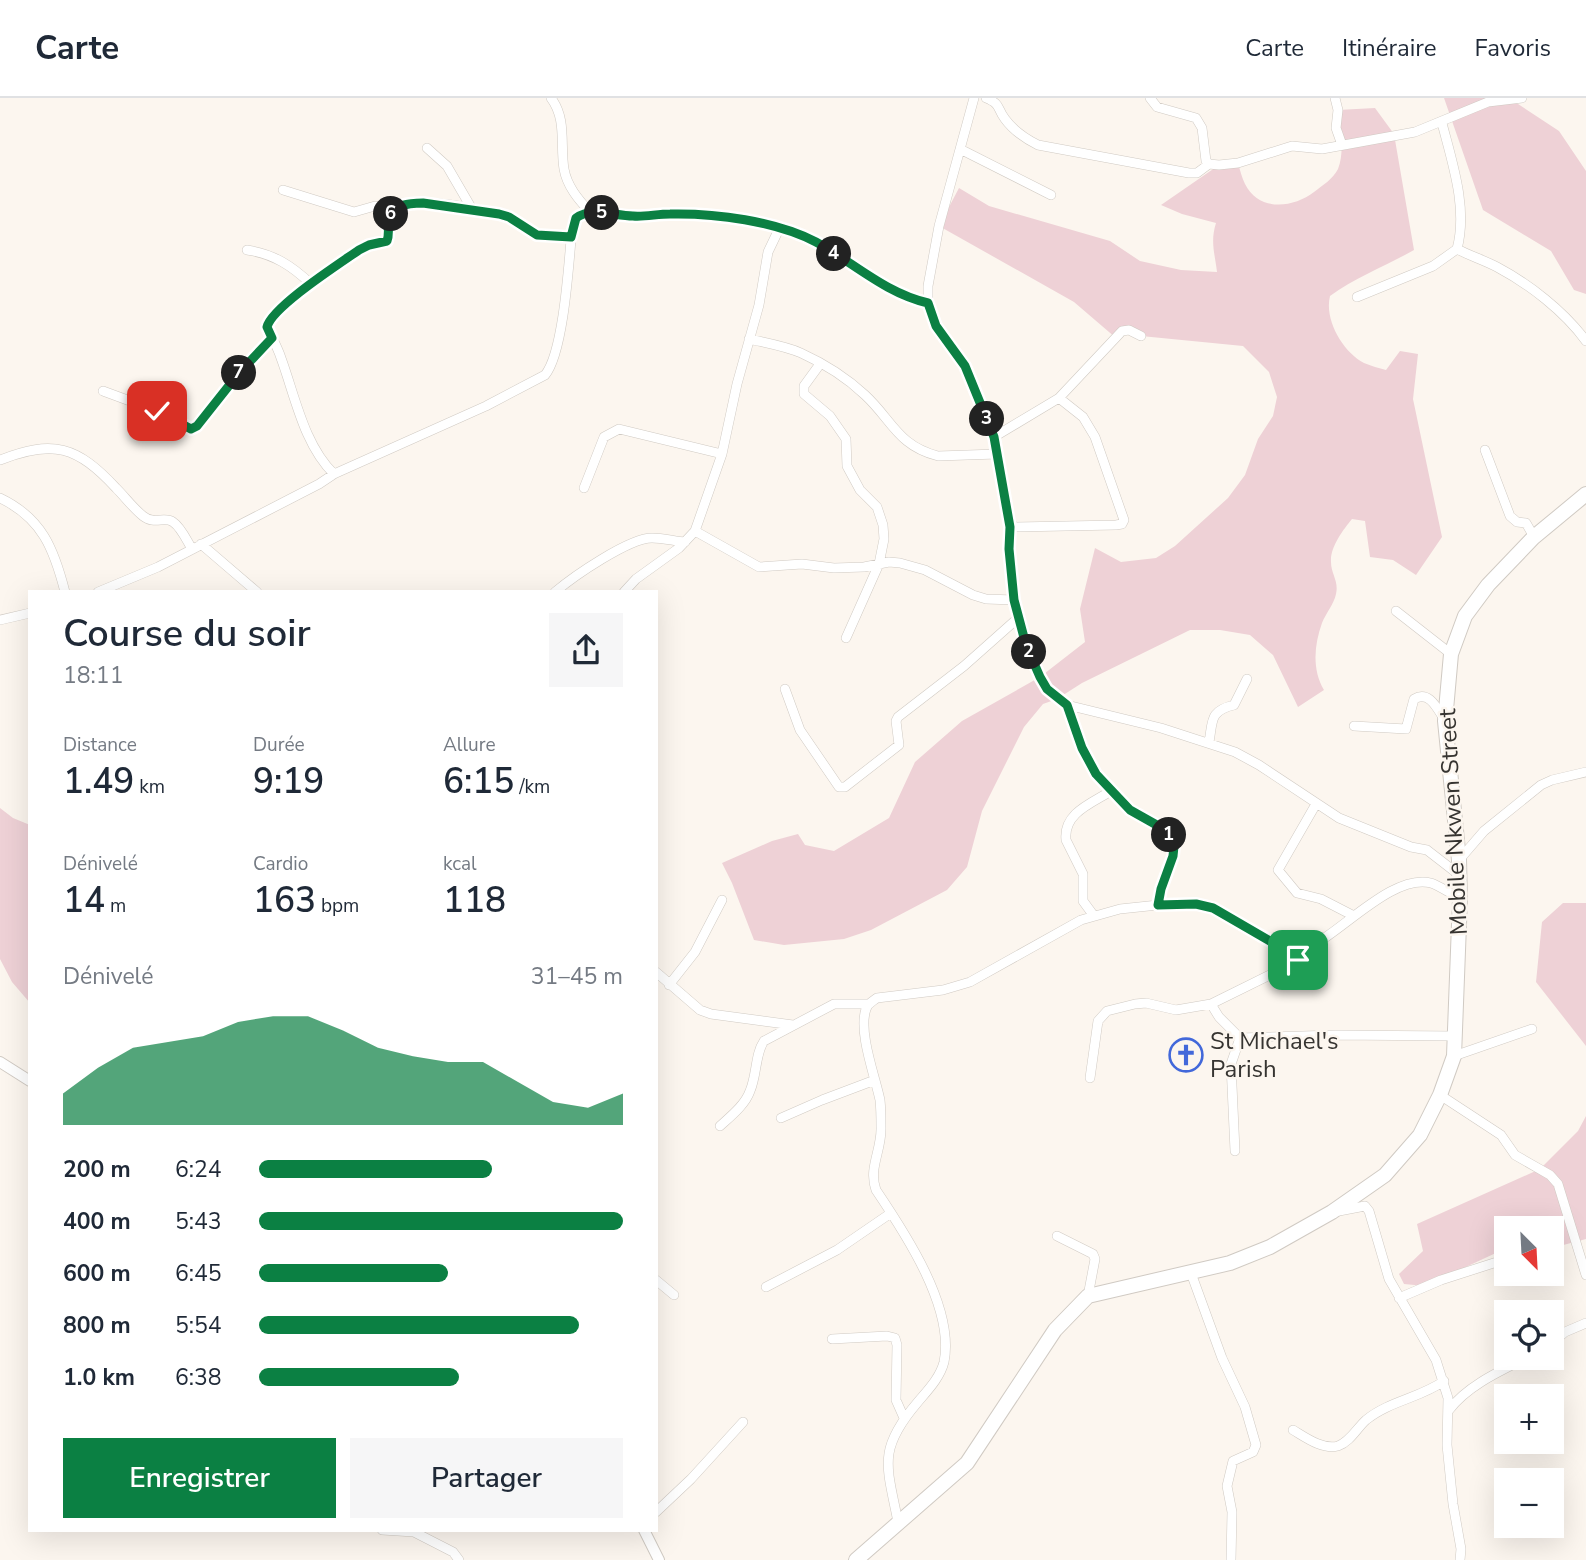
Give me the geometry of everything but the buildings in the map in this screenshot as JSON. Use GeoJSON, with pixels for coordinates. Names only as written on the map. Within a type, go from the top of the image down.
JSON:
{"type":"FeatureCollection","features":[{"type":"Feature","properties":{"kind":"highway","name":"Mobile Nkwen Street"},"geometry":{"type":"LineString","coordinates":[[1088,1296],[1230,1263],[1270,1247],[1332,1212],[1385,1175],[1420,1135],[1440,1095],[1454,1056],[1460,898],[1445,721],[1451,654],[1465,616],[1488,585],[1534,537],[1586,494]]}},
{"type":"Feature","properties":{"kind":"highway"},"geometry":{"type":"LineString","coordinates":[[856,1560],[967,1463],[1055,1330],[1088,1296]]}},
{"type":"Feature","properties":{"kind":"street"},"geometry":{"type":"LineString","coordinates":[[551,98],[560,119],[564,169],[572,190],[589,211]]}},
{"type":"Feature","properties":{"kind":"street"},"geometry":{"type":"LineString","coordinates":[[974,98],[939,226],[928,286],[928,303],[936,326],[965,366],[994,437],[1010,527],[1009,549],[1014,600],[1026,645],[1047,689],[1067,705],[1209,742],[1235,752],[1356,827],[1427,850],[1458,867],[1484,831],[1541,785],[1586,772]]}},
{"type":"Feature","properties":{"kind":"street"},"geometry":{"type":"LineString","coordinates":[[986,98],[997,102],[1007,121],[1038,145],[1189,173],[1196,173],[1209,164],[1238,163],[1292,146],[1322,149],[1415,132],[1488,102],[1522,98]]}},
{"type":"Feature","properties":{"kind":"street"},"geometry":{"type":"LineString","coordinates":[[1150,98],[1157,107],[1196,118],[1202,128],[1204,156],[1209,164]]}},
{"type":"Feature","properties":{"kind":"street"},"geometry":{"type":"LineString","coordinates":[[1335,98],[1338,110],[1336,128],[1342,145]]}},
{"type":"Feature","properties":{"kind":"street"},"geometry":{"type":"LineString","coordinates":[[1357,297],[1433,266],[1457,249],[1460,221],[1458,190],[1442,123]]}},
{"type":"Feature","properties":{"kind":"street"},"geometry":{"type":"LineString","coordinates":[[427,148],[447,166],[472,209]]}},
{"type":"Feature","properties":{"kind":"street"},"geometry":{"type":"LineString","coordinates":[[960,149],[1051,195]]}},
{"type":"Feature","properties":{"kind":"street"},"geometry":{"type":"LineString","coordinates":[[283,190],[354,212],[375,206],[393,212]]}},
{"type":"Feature","properties":{"kind":"street"},"geometry":{"type":"LineString","coordinates":[[334,474],[316,451],[267,327],[268,323],[311,284],[359,250],[387,241],[389,219],[393,212],[411,203],[472,209],[509,217],[537,235],[571,237]]}},
{"type":"Feature","properties":{"kind":"street"},"geometry":{"type":"LineString","coordinates":[[103,590],[158,567],[334,474],[486,406],[545,374],[555,353],[576,218],[589,211],[632,216],[669,214],[725,218],[779,229],[814,242],[906,298],[928,303]]}},
{"type":"Feature","properties":{"kind":"street"},"geometry":{"type":"LineString","coordinates":[[626,590],[636,579],[670,556],[695,531],[722,454],[759,305],[768,252],[779,229]]}},
{"type":"Feature","properties":{"kind":"street"},"geometry":{"type":"LineString","coordinates":[[1457,249],[1497,267],[1528,287],[1567,320],[1586,341]]}},
{"type":"Feature","properties":{"kind":"street"},"geometry":{"type":"LineString","coordinates":[[247,250],[268,253],[295,268],[311,284]]}},
{"type":"Feature","properties":{"kind":"street"},"geometry":{"type":"LineString","coordinates":[[994,437],[1059,398],[1122,331],[1129,330],[1141,336]]}},
{"type":"Feature","properties":{"kind":"street"},"geometry":{"type":"LineString","coordinates":[[103,391],[157,411],[191,429],[203,420],[230,383],[272,338]]}},
{"type":"Feature","properties":{"kind":"street"},"geometry":{"type":"LineString","coordinates":[[749,339],[801,353],[820,364],[864,394],[910,445],[937,456],[997,454]]}},
{"type":"Feature","properties":{"kind":"street"},"geometry":{"type":"LineString","coordinates":[[820,364],[803,391],[830,416],[846,439],[845,456],[851,474],[860,490],[877,507],[884,539],[879,564],[846,638]]}},
{"type":"Feature","properties":{"kind":"street"},"geometry":{"type":"LineString","coordinates":[[1010,527],[1116,525],[1122,524],[1124,520],[1095,437],[1083,417],[1059,398]]}},
{"type":"Feature","properties":{"kind":"street"},"geometry":{"type":"LineString","coordinates":[[584,488],[604,437],[619,429],[722,454]]}},
{"type":"Feature","properties":{"kind":"street"},"geometry":{"type":"LineString","coordinates":[[0,460],[40,448],[57,447],[86,460],[101,471],[139,513],[150,521],[170,520],[175,523],[192,549]]}},
{"type":"Feature","properties":{"kind":"street"},"geometry":{"type":"LineString","coordinates":[[1485,450],[1510,516],[1513,520],[1526,523],[1534,537]]}},
{"type":"Feature","properties":{"kind":"street"},"geometry":{"type":"LineString","coordinates":[[0,498],[12,503],[33,520],[46,537],[64,590]]}},
{"type":"Feature","properties":{"kind":"street"},"geometry":{"type":"LineString","coordinates":[[695,531],[759,568],[802,564],[864,568],[890,562],[912,566],[986,599],[1014,600]]}},
{"type":"Feature","properties":{"kind":"street"},"geometry":{"type":"LineString","coordinates":[[558,590],[620,549],[643,539],[685,542]]}},
{"type":"Feature","properties":{"kind":"street"},"geometry":{"type":"LineString","coordinates":[[201,544],[255,590]]}},
{"type":"Feature","properties":{"kind":"street"},"geometry":{"type":"LineString","coordinates":[[1396,611],[1451,654]]}},
{"type":"Feature","properties":{"kind":"street"},"geometry":{"type":"LineString","coordinates":[[0,620],[28,613]]}},
{"type":"Feature","properties":{"kind":"street"},"geometry":{"type":"LineString","coordinates":[[785,689],[800,730],[839,787],[845,787],[899,744],[896,721],[898,717],[964,666],[1018,618]]}},
{"type":"Feature","properties":{"kind":"street"},"geometry":{"type":"LineString","coordinates":[[1209,742],[1214,715],[1217,711],[1234,705],[1247,679]]}},
{"type":"Feature","properties":{"kind":"street"},"geometry":{"type":"LineString","coordinates":[[1354,726],[1406,729],[1414,699],[1419,696],[1425,696],[1436,705],[1445,721]]}},
{"type":"Feature","properties":{"kind":"street"},"geometry":{"type":"LineString","coordinates":[[1067,705],[1088,762],[1130,810],[1162,828],[1170,836],[1174,846],[1173,856],[1158,905]]}},
{"type":"Feature","properties":{"kind":"street"},"geometry":{"type":"LineString","coordinates":[[1094,916],[1083,901],[1084,881],[1065,833],[1069,820],[1075,813],[1111,791]]}},
{"type":"Feature","properties":{"kind":"street"},"geometry":{"type":"LineString","coordinates":[[1316,804],[1278,870],[1297,893],[1321,900],[1354,915]]}},
{"type":"Feature","properties":{"kind":"street"},"geometry":{"type":"LineString","coordinates":[[1090,1078],[1098,1021],[1107,1011],[1146,1003],[1176,1010],[1211,1004],[1294,963],[1303,950],[1319,942],[1354,915],[1402,887],[1430,883],[1460,898]]}},
{"type":"Feature","properties":{"kind":"street"},"geometry":{"type":"LineString","coordinates":[[669,985],[695,952],[722,900]]}},
{"type":"Feature","properties":{"kind":"street"},"geometry":{"type":"LineString","coordinates":[[898,1522],[887,1470],[890,1446],[904,1418],[939,1376],[944,1363],[944,1334],[928,1281],[913,1249],[876,1190],[873,1180],[872,1170],[881,1133],[880,1102],[865,1040],[865,1012],[869,1004],[877,999],[956,987],[970,982],[1056,933],[1094,916],[1120,909],[1196,904],[1213,908],[1270,941],[1303,950]]}},
{"type":"Feature","properties":{"kind":"street"},"geometry":{"type":"LineString","coordinates":[[658,974],[700,1010],[711,1014],[793,1025]]}},
{"type":"Feature","properties":{"kind":"street"},"geometry":{"type":"LineString","coordinates":[[720,1126],[747,1098],[760,1047],[764,1041],[834,1004],[869,1004]]}},
{"type":"Feature","properties":{"kind":"street"},"geometry":{"type":"LineString","coordinates":[[1211,1004],[1219,1017],[1240,1038],[1335,1035],[1455,1036]]}},
{"type":"Feature","properties":{"kind":"street"},"geometry":{"type":"LineString","coordinates":[[1454,1056],[1532,1029]]}},
{"type":"Feature","properties":{"kind":"street"},"geometry":{"type":"LineString","coordinates":[[1234,1151],[1231,1064],[1240,1038]]}},
{"type":"Feature","properties":{"kind":"street"},"geometry":{"type":"LineString","coordinates":[[0,1062],[28,1079]]}},
{"type":"Feature","properties":{"kind":"street"},"geometry":{"type":"LineString","coordinates":[[781,1118],[875,1080]]}},
{"type":"Feature","properties":{"kind":"street"},"geometry":{"type":"LineString","coordinates":[[1440,1095],[1501,1135],[1515,1156],[1523,1162],[1550,1175],[1562,1192],[1586,1275]]}},
{"type":"Feature","properties":{"kind":"street"},"geometry":{"type":"LineString","coordinates":[[1332,1212],[1364,1206],[1369,1211],[1389,1279],[1426,1341],[1452,1399],[1447,1445],[1461,1549],[1460,1560]]}},
{"type":"Feature","properties":{"kind":"street"},"geometry":{"type":"LineString","coordinates":[[766,1287],[837,1250],[891,1213]]}},
{"type":"Feature","properties":{"kind":"street"},"geometry":{"type":"LineString","coordinates":[[1057,1236],[1093,1254],[1095,1259],[1088,1296]]}},
{"type":"Feature","properties":{"kind":"street"},"geometry":{"type":"LineString","coordinates":[[1399,1298],[1441,1280],[1494,1263]]}},
{"type":"Feature","properties":{"kind":"street"},"geometry":{"type":"LineString","coordinates":[[1191,1273],[1222,1358],[1245,1407],[1256,1445],[1253,1452],[1233,1461],[1227,1486],[1232,1512],[1230,1560]]}},
{"type":"Feature","properties":{"kind":"street"},"geometry":{"type":"LineString","coordinates":[[658,1282],[674,1295]]}},
{"type":"Feature","properties":{"kind":"street"},"geometry":{"type":"LineString","coordinates":[[1564,1333],[1586,1323]]}},
{"type":"Feature","properties":{"kind":"street"},"geometry":{"type":"LineString","coordinates":[[832,1339],[887,1336],[895,1338],[896,1400],[904,1418]]}},
{"type":"Feature","properties":{"kind":"street"},"geometry":{"type":"LineString","coordinates":[[1452,1399],[1502,1370]]}},
{"type":"Feature","properties":{"kind":"street"},"geometry":{"type":"LineString","coordinates":[[1293,1430],[1316,1443],[1338,1446],[1366,1420],[1386,1408],[1429,1392],[1444,1381]]}},
{"type":"Feature","properties":{"kind":"street"},"geometry":{"type":"LineString","coordinates":[[658,1510],[743,1422]]}},
{"type":"Feature","properties":{"kind":"street"},"geometry":{"type":"LineString","coordinates":[[414,1532],[453,1552],[459,1560]]}},
{"type":"Feature","properties":{"kind":"street"},"geometry":{"type":"LineString","coordinates":[[645,1532],[659,1560]]}},
{"type":"Feature","properties":{"kind":"shaded area"},"geometry":{"type":"Polygon","coordinates":[[[1444,98],[1509,98],[1559,131],[1586,171],[1586,294],[1574,290],[1551,251],[1483,210],[1444,98]]]}},
{"type":"Feature","properties":{"kind":"shaded area"},"geometry":{"type":"Polygon","coordinates":[[[1375,108],[1394,134],[1414,250],[1340,289],[1330,296],[1329,305],[1333,325],[1342,343],[1364,363],[1386,370],[1400,351],[1418,354],[1413,399],[1442,537],[1416,575],[1393,560],[1370,557],[1365,521],[1352,519],[1341,533],[1331,556],[1336,594],[1317,640],[1316,666],[1324,690],[1298,707],[1273,655],[1250,635],[1220,630],[1190,630],[1043,704],[1024,727],[982,811],[967,867],[947,890],[871,930],[844,939],[784,945],[754,940],[722,863],[772,841],[798,834],[805,845],[834,851],[889,818],[915,762],[962,721],[1040,677],[1085,642],[1080,609],[1095,548],[1121,562],[1156,558],[1175,546],[1228,498],[1245,475],[1258,439],[1273,416],[1277,397],[1269,372],[1243,346],[1141,336],[1129,330],[1116,338],[1074,302],[939,226],[959,188],[989,206],[1110,241],[1140,261],[1181,270],[1217,272],[1213,242],[1216,223],[1161,205],[1219,165],[1238,163],[1251,193],[1267,203],[1287,204],[1306,197],[1328,182],[1338,169],[1342,147],[1338,110],[1375,108]]]}},
{"type":"Feature","properties":{"kind":"shaded area"},"geometry":{"type":"Polygon","coordinates":[[[0,808],[13,818],[28,824],[28,1001],[12,982],[0,959],[0,808]]]}},
{"type":"Feature","properties":{"kind":"shaded area"},"geometry":{"type":"Polygon","coordinates":[[[1563,903],[1586,903],[1586,1046],[1536,982],[1542,922],[1563,903]]]}},
{"type":"Feature","properties":{"kind":"shaded area"},"geometry":{"type":"Polygon","coordinates":[[[1586,1116],[1586,1239],[1564,1245],[1564,1216],[1494,1216],[1494,1254],[1425,1286],[1404,1284],[1399,1274],[1423,1251],[1417,1224],[1540,1169],[1578,1131],[1586,1116]]]}},
{"type":"Feature","properties":{"kind":"place","name":"St Michael's Parish"},"geometry":{"type":"Point","coordinates":[1186,1055]}},
{"type":"Feature","properties":{"kind":"route"},"geometry":{"type":"LineString","coordinates":[[157,411],[185,428],[197,426],[239,373],[272,338],[267,327],[274,316],[299,293],[359,250],[387,241],[389,219],[393,212],[411,203],[499,214],[509,217],[537,235],[571,237],[576,218],[589,211],[632,216],[669,214],[725,218],[757,223],[814,242],[898,294],[928,303],[936,326],[965,366],[994,437],[1003,478],[1010,527],[1010,577],[1026,645],[1047,689],[1067,705],[1082,748],[1096,774],[1130,810],[1162,828],[1170,836],[1174,846],[1173,856],[1158,905],[1196,904],[1213,908],[1270,941],[1303,950],[1298,960]]}}]}
